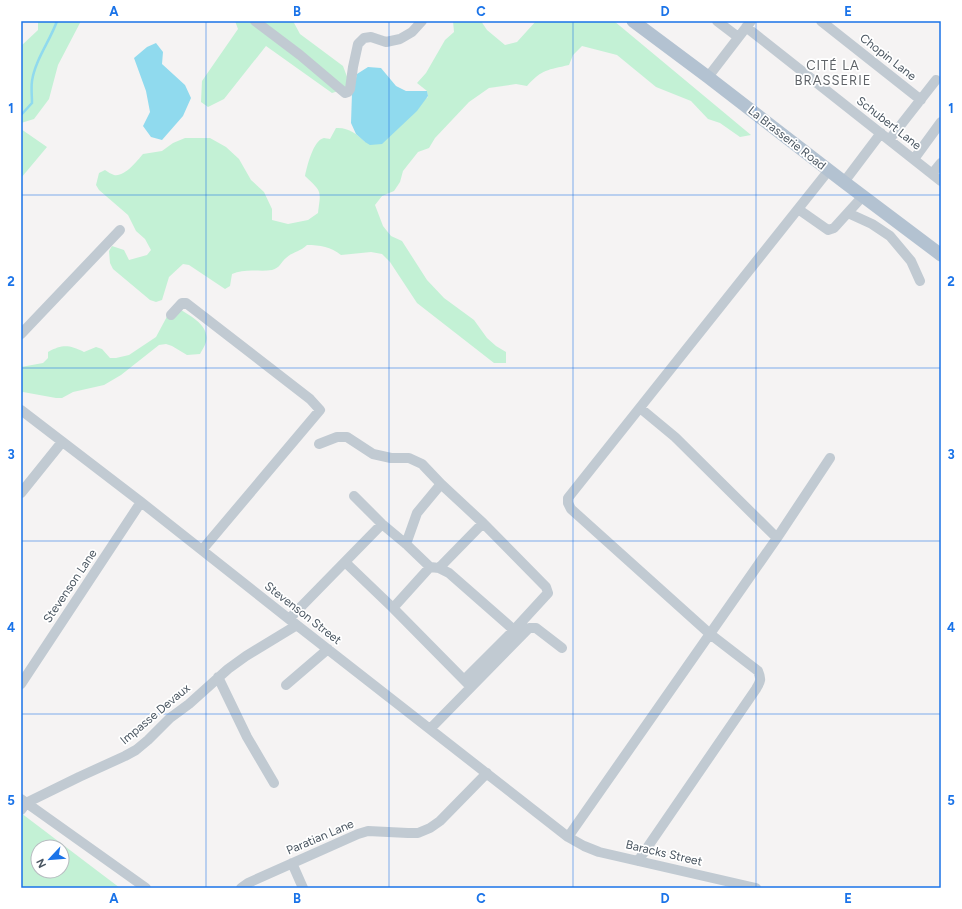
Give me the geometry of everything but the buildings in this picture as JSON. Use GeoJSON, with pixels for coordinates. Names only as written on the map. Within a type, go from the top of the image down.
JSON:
{"type":"FeatureCollection","features":[{"type":"Feature","properties":{"kind":"main road","name":"La Brasserie Road"},"geometry":{"type":"LineString","coordinates":[[635,22],[844,182],[940,250]]}},
{"type":"Feature","properties":{"kind":"street"},"geometry":{"type":"LineString","coordinates":[[255,21],[300,55],[345,93],[350,89],[358,44],[364,38],[371,37],[386,42],[400,39],[412,32],[422,21]]}},
{"type":"Feature","properties":{"kind":"street"},"geometry":{"type":"LineString","coordinates":[[717,21],[738,37]]}},
{"type":"Feature","properties":{"kind":"street","name":"Chopin Lane"},"geometry":{"type":"LineString","coordinates":[[821,21],[921,100]]}},
{"type":"Feature","properties":{"kind":"street"},"geometry":{"type":"LineString","coordinates":[[708,77],[748,24]]}},
{"type":"Feature","properties":{"kind":"street","name":"Schubert Lane"},"geometry":{"type":"LineString","coordinates":[[748,24],[885,137],[941,181]]}},
{"type":"Feature","properties":{"kind":"street"},"geometry":{"type":"LineString","coordinates":[[844,182],[921,100],[936,80]]}},
{"type":"Feature","properties":{"kind":"street"},"geometry":{"type":"LineString","coordinates":[[914,159],[941,122]]}},
{"type":"Feature","properties":{"kind":"street"},"geometry":{"type":"LineString","coordinates":[[932,174],[941,163]]}},
{"type":"Feature","properties":{"kind":"street"},"geometry":{"type":"LineString","coordinates":[[638,861],[760,682],[760,676],[758,671],[710,634],[571,509],[568,503],[568,498],[829,170]]}},
{"type":"Feature","properties":{"kind":"street"},"geometry":{"type":"LineString","coordinates":[[798,209],[828,230],[834,228],[863,196]]}},
{"type":"Feature","properties":{"kind":"street"},"geometry":{"type":"LineString","coordinates":[[848,213],[872,224],[890,236],[911,261],[920,281]]}},
{"type":"Feature","properties":{"kind":"street"},"geometry":{"type":"LineString","coordinates":[[21,334],[120,230]]}},
{"type":"Feature","properties":{"kind":"street"},"geometry":{"type":"LineString","coordinates":[[171,315],[182,303],[186,302],[310,399],[320,410],[202,550]]}},
{"type":"Feature","properties":{"kind":"street"},"geometry":{"type":"LineString","coordinates":[[640,408],[675,437],[777,538]]}},
{"type":"Feature","properties":{"kind":"street","name":"Stevenson Street"},"geometry":{"type":"LineString","coordinates":[[21,410],[141,502],[568,837]]}},
{"type":"Feature","properties":{"kind":"street"},"geometry":{"type":"LineString","coordinates":[[319,444],[337,437],[347,437],[373,454],[391,458],[409,458],[422,464],[546,587],[548,593],[467,684],[430,729]]}},
{"type":"Feature","properties":{"kind":"street"},"geometry":{"type":"LineString","coordinates":[[21,493],[62,442]]}},
{"type":"Feature","properties":{"kind":"street"},"geometry":{"type":"LineString","coordinates":[[568,837],[777,538],[830,458]]}},
{"type":"Feature","properties":{"kind":"street"},"geometry":{"type":"LineString","coordinates":[[406,544],[417,513],[442,484]]}},
{"type":"Feature","properties":{"kind":"street"},"geometry":{"type":"LineString","coordinates":[[354,496],[382,524],[434,568],[449,573],[514,630]]}},
{"type":"Feature","properties":{"kind":"street","name":"Stevenson Lane"},"geometry":{"type":"LineString","coordinates":[[22,680],[141,502]]}},
{"type":"Feature","properties":{"kind":"street"},"geometry":{"type":"LineString","coordinates":[[393,608],[483,523]]}},
{"type":"Feature","properties":{"kind":"street","name":"Impasse Devaux"},"geometry":{"type":"LineString","coordinates":[[23,804],[136,750],[170,718],[218,677],[293,622],[345,562],[382,524]]}},
{"type":"Feature","properties":{"kind":"street"},"geometry":{"type":"LineString","coordinates":[[345,562],[393,608],[467,684]]}},
{"type":"Feature","properties":{"kind":"street"},"geometry":{"type":"LineString","coordinates":[[467,684],[529,628],[536,628],[562,648]]}},
{"type":"Feature","properties":{"kind":"street"},"geometry":{"type":"LineString","coordinates":[[286,685],[328,649]]}},
{"type":"Feature","properties":{"kind":"street"},"geometry":{"type":"LineString","coordinates":[[218,677],[247,737],[274,783]]}},
{"type":"Feature","properties":{"kind":"street","name":"Paratian Lane"},"geometry":{"type":"LineString","coordinates":[[241,888],[248,883],[358,834],[368,831],[418,833],[430,828],[440,822],[487,773]]}},
{"type":"Feature","properties":{"kind":"street"},"geometry":{"type":"LineString","coordinates":[[23,804],[146,888]]}},
{"type":"Feature","properties":{"kind":"street","name":"Baracks Street"},"geometry":{"type":"LineString","coordinates":[[568,837],[599,852],[756,888]]}},
{"type":"Feature","properties":{"kind":"street"},"geometry":{"type":"LineString","coordinates":[[292,863],[303,888]]}},
{"type":"Feature","properties":{"kind":"green space"},"geometry":{"type":"Polygon","coordinates":[[[38,21],[81,21],[58,65],[49,99],[34,119],[21,123],[21,46],[38,30],[38,21]]]}},
{"type":"Feature","properties":{"kind":"green space"},"geometry":{"type":"Polygon","coordinates":[[[235,21],[293,21],[300,34],[343,66],[349,82],[348,88],[332,93],[266,46],[224,99],[208,107],[201,102],[202,81],[238,29],[235,21]]]}},
{"type":"Feature","properties":{"kind":"green space"},"geometry":{"type":"Polygon","coordinates":[[[453,21],[481,21],[487,30],[505,45],[517,42],[536,21],[614,21],[751,135],[740,137],[720,123],[708,119],[691,101],[656,87],[617,55],[582,46],[573,55],[569,65],[550,69],[541,73],[527,86],[516,84],[489,88],[469,102],[435,138],[429,148],[418,152],[403,171],[400,182],[394,191],[382,196],[375,205],[383,226],[391,236],[402,241],[427,280],[444,298],[474,320],[487,338],[506,352],[506,363],[494,363],[417,303],[390,262],[382,254],[371,252],[341,255],[325,247],[307,245],[288,256],[275,269],[242,271],[232,274],[230,286],[225,289],[189,265],[183,264],[169,277],[162,300],[156,302],[150,300],[113,269],[110,263],[109,251],[112,246],[124,250],[129,260],[147,255],[151,250],[145,239],[136,231],[128,215],[99,190],[96,185],[99,173],[105,170],[113,175],[122,174],[143,154],[162,151],[173,143],[185,138],[210,138],[226,147],[239,159],[251,180],[264,192],[272,209],[272,220],[288,224],[308,220],[318,213],[319,205],[319,192],[315,185],[305,176],[311,154],[317,144],[324,138],[330,139],[336,128],[352,132],[365,142],[428,97],[427,91],[417,83],[426,73],[445,40],[454,32],[453,21]]]}},
{"type":"Feature","properties":{"kind":"green space"},"geometry":{"type":"Polygon","coordinates":[[[21,129],[47,147],[21,178],[21,129]]]}},
{"type":"Feature","properties":{"kind":"green space"},"geometry":{"type":"Polygon","coordinates":[[[178,308],[198,322],[205,331],[206,342],[200,354],[187,355],[172,346],[166,344],[159,345],[121,375],[104,385],[73,392],[62,398],[23,392],[21,394],[21,367],[43,363],[48,358],[48,352],[66,346],[84,352],[96,347],[102,349],[110,358],[129,355],[156,337],[171,309],[178,308]]]}},
{"type":"Feature","properties":{"kind":"green space"},"geometry":{"type":"Polygon","coordinates":[[[21,813],[55,839],[30,839],[30,879],[70,879],[70,850],[120,888],[21,888],[21,813]]]}},
{"type":"Feature","properties":{"kind":"water"},"geometry":{"type":"Polygon","coordinates":[[[156,43],[163,52],[162,64],[185,85],[191,98],[183,116],[162,140],[151,137],[143,126],[150,112],[146,91],[134,58],[147,47],[156,43]]]}},
{"type":"Feature","properties":{"kind":"water"},"geometry":{"type":"Polygon","coordinates":[[[368,67],[381,68],[396,86],[406,91],[427,91],[428,96],[417,111],[382,144],[370,145],[365,142],[356,134],[351,123],[352,93],[357,74],[368,67]]]}},
{"type":"Feature","properties":{"kind":"waterway"},"geometry":{"type":"LineString","coordinates":[[21,115],[32,103],[32,84],[36,66],[57,21]]}},
{"type":"Feature","properties":{"kind":"district","name":"CITÉ LA BRASSERIE"},"geometry":{"type":"Point","coordinates":[833,72]}}]}
